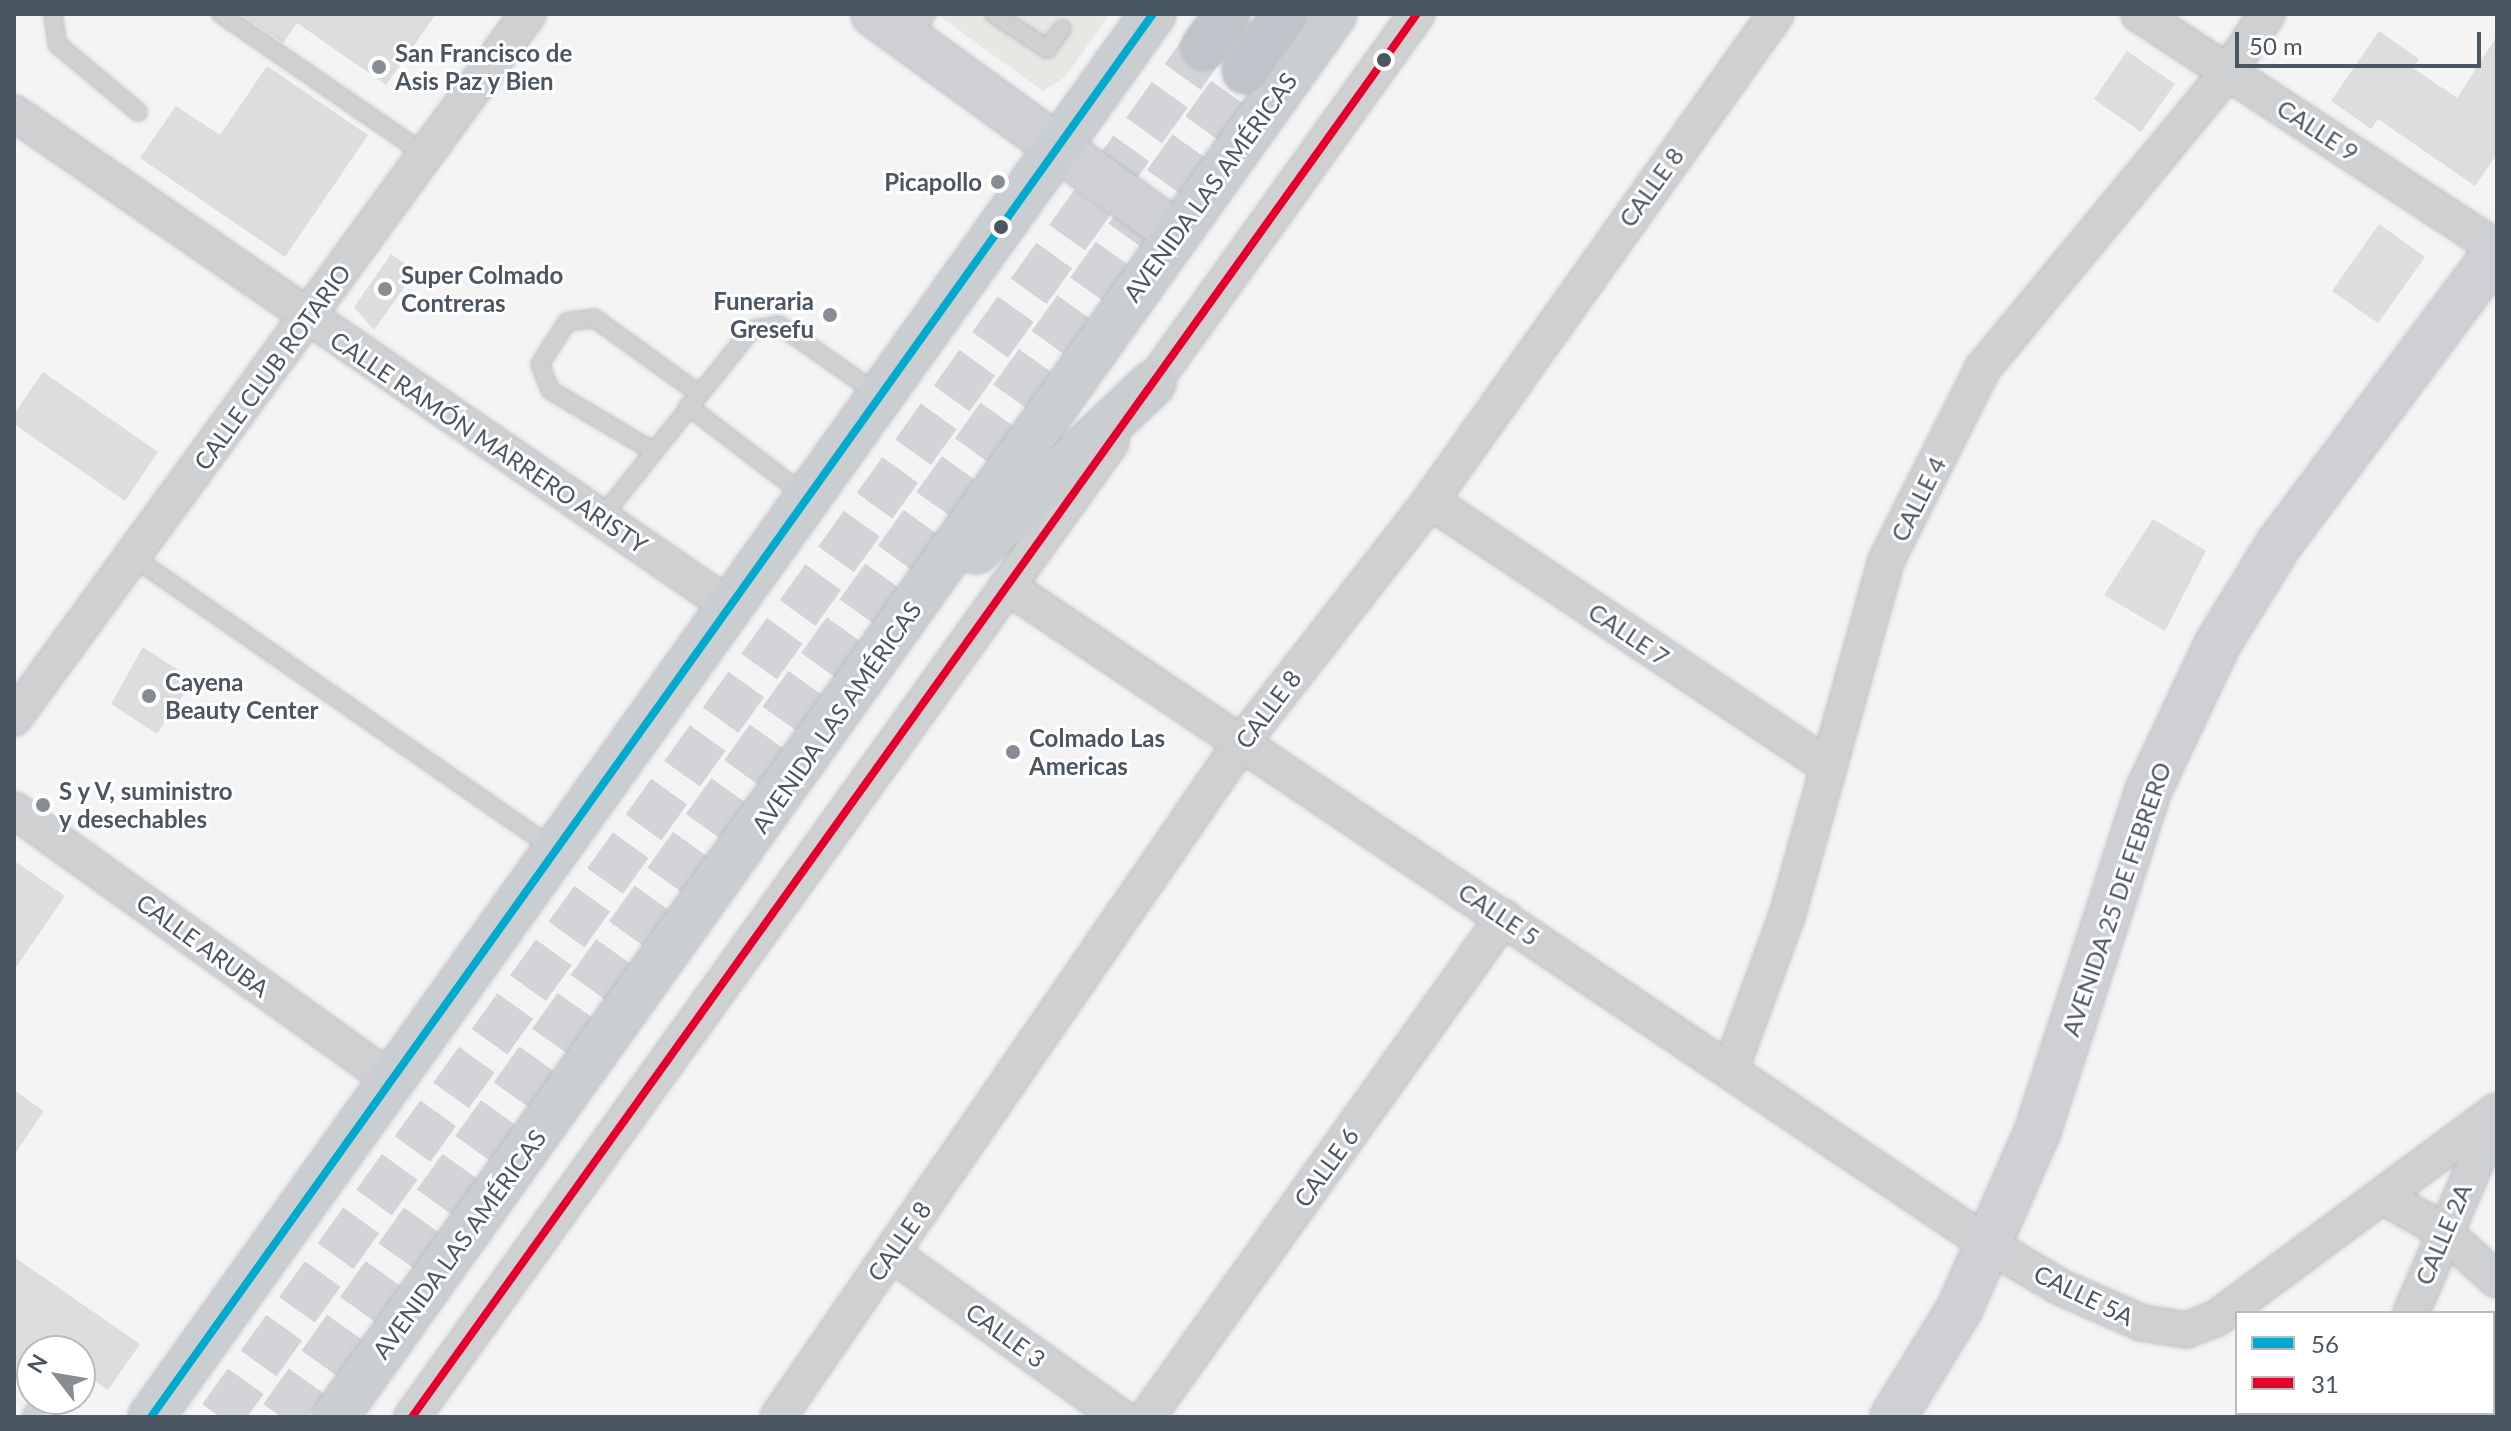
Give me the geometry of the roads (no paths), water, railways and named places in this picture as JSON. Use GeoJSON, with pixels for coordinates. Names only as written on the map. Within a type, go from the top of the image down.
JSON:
{"type":"FeatureCollection","features":[{"type":"Feature","properties":{"kind":"highway"},"geometry":{"type":"LineString","coordinates":[[1245,71],[1285,14]]}},
{"type":"Feature","properties":{"kind":"main road"},"geometry":{"type":"LineString","coordinates":[[874,14],[918,27],[1058,147],[1177,234]]}},
{"type":"Feature","properties":{"kind":"main road"},"geometry":{"type":"LineString","coordinates":[[151,1417],[1153,14]]}},
{"type":"Feature","properties":{"kind":"main road","name":"AVENIDA LAS AMÉRICAS"},"geometry":{"type":"LineString","coordinates":[[335,1417],[780,797],[1334,14]]}},
{"type":"Feature","properties":{"kind":"main road","name":"AVENIDA 25 DE FEBRERO"},"geometry":{"type":"LineString","coordinates":[[1893,1417],[1960,1308],[2037,1133],[2149,789],[2217,645],[2279,544],[2497,249]]}},
{"type":"Feature","properties":{"kind":"main road"},"geometry":{"type":"LineString","coordinates":[[780,797],[976,551],[1153,383]]}},
{"type":"Feature","properties":{"kind":"street","name":"CALLE CLUB ROTARIO"},"geometry":{"type":"LineString","coordinates":[[14,718],[528,14]]}},
{"type":"Feature","properties":{"kind":"street"},"geometry":{"type":"LineString","coordinates":[[412,1417],[1417,14]]}},
{"type":"Feature","properties":{"kind":"street","name":"CALLE 8"},"geometry":{"type":"LineString","coordinates":[[778,1417],[1242,742],[1430,501],[1776,14]]}},
{"type":"Feature","properties":{"kind":"street","name":"CALLE 9"},"geometry":{"type":"LineString","coordinates":[[2139,14],[2497,249]]}},
{"type":"Feature","properties":{"kind":"street","name":"CALLE 4"},"geometry":{"type":"LineString","coordinates":[[1731,1068],[1787,916],[1886,561],[1983,368],[2228,72],[2267,14]]}},
{"type":"Feature","properties":{"kind":"street","name":"CALLE RAMÓN MARRERO ARISTY"},"geometry":{"type":"LineString","coordinates":[[14,113],[729,606]]}},
{"type":"Feature","properties":{"kind":"street","name":"CALLE 7"},"geometry":{"type":"LineString","coordinates":[[1430,501],[1828,766]]}},
{"type":"Feature","properties":{"kind":"street","name":"CALLE 5"},"geometry":{"type":"LineString","coordinates":[[1007,586],[1731,1068],[1989,1245]]}},
{"type":"Feature","properties":{"kind":"street","name":"CALLE ARUBA"},"geometry":{"type":"LineString","coordinates":[[14,810],[393,1081]]}},
{"type":"Feature","properties":{"kind":"street","name":"CALLE 6"},"geometry":{"type":"LineString","coordinates":[[1147,1417],[1504,917]]}},
{"type":"Feature","properties":{"kind":"street","name":"CALLE 5A"},"geometry":{"type":"LineString","coordinates":[[1989,1245],[2060,1287],[2129,1317],[2186,1330],[2217,1318],[2497,1112]]}},
{"type":"Feature","properties":{"kind":"street","name":"CALLE 2A"},"geometry":{"type":"LineString","coordinates":[[2412,1311],[2442,1230],[2497,1112]]}},
{"type":"Feature","properties":{"kind":"street"},"geometry":{"type":"LineString","coordinates":[[2382,1196],[2442,1230],[2497,1280]]}},
{"type":"Feature","properties":{"kind":"street","name":"CALLE 3"},"geometry":{"type":"LineString","coordinates":[[891,1253],[1120,1417]]}},
{"type":"Feature","properties":{"kind":"lane"},"geometry":{"type":"LineString","coordinates":[[53,14],[57,44],[138,112]]}},
{"type":"Feature","properties":{"kind":"lane"},"geometry":{"type":"LineString","coordinates":[[221,14],[426,155]]}},
{"type":"Feature","properties":{"kind":"lane"},"geometry":{"type":"LineString","coordinates":[[1000,16],[1047,49],[1062,29]]}},
{"type":"Feature","properties":{"kind":"lane"},"geometry":{"type":"LineString","coordinates":[[653,451],[550,390],[540,364],[567,322],[594,318],[807,497]]}},
{"type":"Feature","properties":{"kind":"lane"},"geometry":{"type":"LineString","coordinates":[[601,518],[739,340],[764,325],[779,325],[880,395]]}},
{"type":"Feature","properties":{"kind":"lane"},"geometry":{"type":"LineString","coordinates":[[133,557],[554,849]]}},
{"type":"Feature","properties":{"kind":"tunnel"},"geometry":{"type":"LineString","coordinates":[[220,1417],[1204,47]]}},
{"type":"Feature","properties":{"kind":"tunnel"},"geometry":{"type":"LineString","coordinates":[[281,1417],[1245,71]]}},
{"type":"Feature","properties":{"kind":"place","name":"San Francisco de Asis Paz y Bien"},"geometry":{"type":"Point","coordinates":[379,67]}},
{"type":"Feature","properties":{"kind":"place","name":"Picapollo"},"geometry":{"type":"Point","coordinates":[998,182]}},
{"type":"Feature","properties":{"kind":"place","name":"Super Colmado Contreras"},"geometry":{"type":"Point","coordinates":[385,289]}},
{"type":"Feature","properties":{"kind":"place","name":"Funeraria Gresefu"},"geometry":{"type":"Point","coordinates":[830,315]}},
{"type":"Feature","properties":{"kind":"place","name":"Cayena Beauty Center"},"geometry":{"type":"Point","coordinates":[149,696]}},
{"type":"Feature","properties":{"kind":"place","name":"Colmado Las Americas"},"geometry":{"type":"Point","coordinates":[1013,752]}},
{"type":"Feature","properties":{"kind":"place","name":"S y V, suministro y desechables"},"geometry":{"type":"Point","coordinates":[43,805]}}]}
